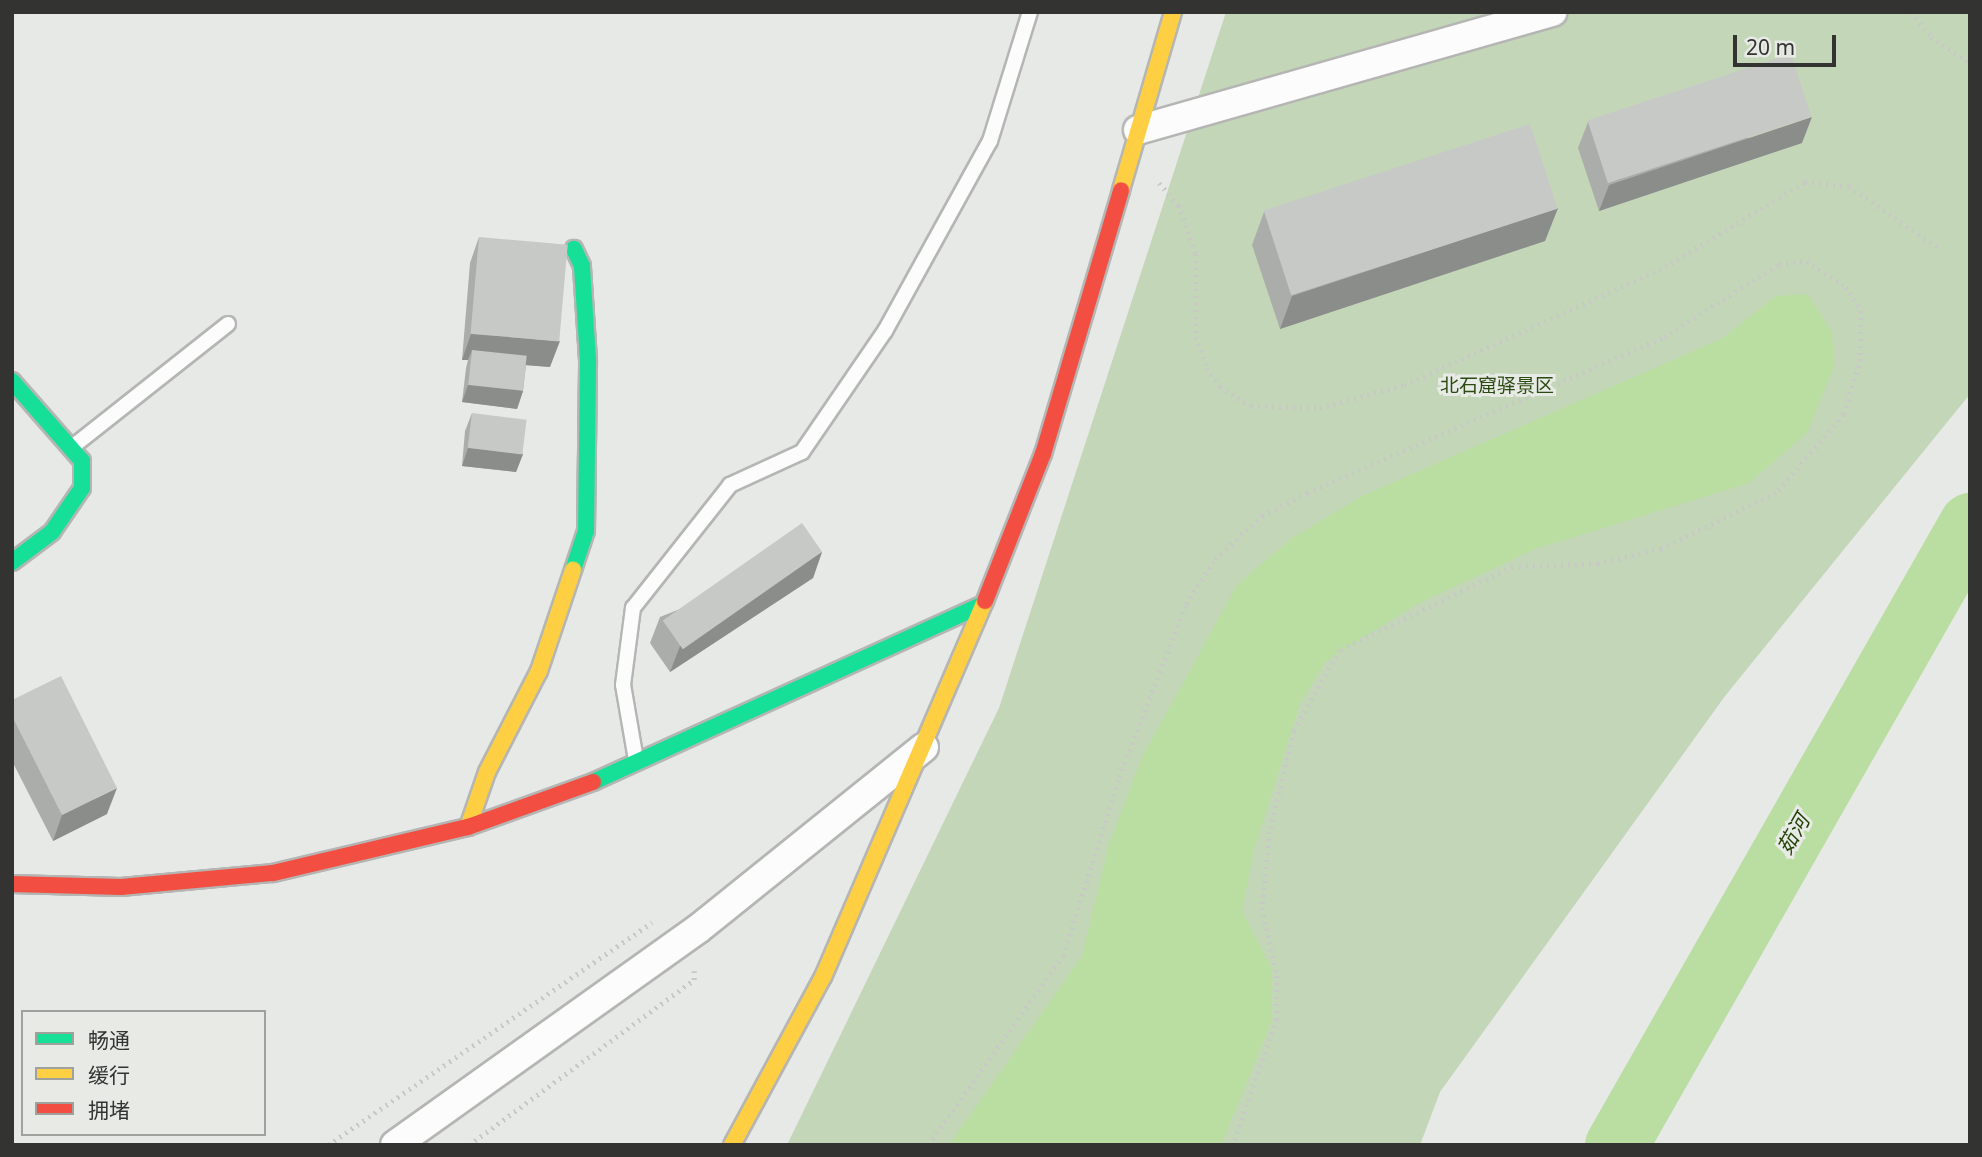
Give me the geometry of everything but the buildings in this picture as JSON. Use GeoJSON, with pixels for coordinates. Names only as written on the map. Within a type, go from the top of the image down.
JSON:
{"type":"FeatureCollection","features":[{"type":"Feature","properties":{"kind":"street"},"geometry":{"type":"LineString","coordinates":[[732,1145],[823,977],[929,743],[979,606],[1043,454],[1173,12]]}},
{"type":"Feature","properties":{"kind":"street"},"geometry":{"type":"LineString","coordinates":[[1138,130],[1553,12]]}},
{"type":"Feature","properties":{"kind":"street"},"geometry":{"type":"LineString","coordinates":[[468,827],[487,772],[539,671],[586,531],[588,360],[582,266],[574,249]]}},
{"type":"Feature","properties":{"kind":"street"},"geometry":{"type":"LineString","coordinates":[[12,381],[82,461],[82,488],[52,532],[12,562]]}},
{"type":"Feature","properties":{"kind":"street"},"geometry":{"type":"LineString","coordinates":[[12,884],[121,887],[273,873],[468,827],[636,761],[979,606]]}},
{"type":"Feature","properties":{"kind":"street"},"geometry":{"type":"LineString","coordinates":[[395,1145],[698,929],[929,743]]}},
{"type":"Feature","properties":{"kind":"lane"},"geometry":{"type":"LineString","coordinates":[[636,761],[623,685],[633,608],[730,485],[803,452],[877,342],[990,141],[1030,12]]}},
{"type":"Feature","properties":{"kind":"lane"},"geometry":{"type":"LineString","coordinates":[[70,449],[228,324]]}},
{"type":"Feature","properties":{"kind":"path"},"geometry":{"type":"LineString","coordinates":[[1911,12],[1930,37],[1970,62]]}},
{"type":"Feature","properties":{"kind":"path"},"geometry":{"type":"LineString","coordinates":[[1127,167],[1159,183],[1179,205],[1196,254],[1196,337],[1220,387],[1251,406],[1320,408],[1404,385],[1665,267],[1805,182],[1849,186],[1938,248]]}},
{"type":"Feature","properties":{"kind":"path"},"geometry":{"type":"LineString","coordinates":[[928,1145],[1063,956],[1162,666],[1186,604],[1215,559],[1262,516],[1296,498],[1664,337],[1779,264],[1807,261],[1846,288],[1861,311],[1861,359],[1844,415],[1776,493],[1661,549],[1598,564],[1513,568],[1340,650],[1294,731],[1270,832],[1262,908],[1277,976],[1277,1019],[1233,1145]]}},
{"type":"Feature","properties":{"kind":"path"},"geometry":{"type":"LineString","coordinates":[[328,1145],[646,921],[698,929],[694,980],[469,1145]]}},
{"type":"Feature","properties":{"kind":"green space","name":"北石窟驿景区"},"geometry":{"type":"Polygon","coordinates":[[[1226,12],[1970,12],[1970,394],[1725,696],[1440,1092],[1420,1145],[787,1145],[999,708],[1226,12]]]}},
{"type":"Feature","properties":{"kind":"shaded area"},"geometry":{"type":"Polygon","coordinates":[[[1807,294],[1832,332],[1834,367],[1807,433],[1749,483],[1535,549],[1417,604],[1325,662],[1300,704],[1254,850],[1242,911],[1272,969],[1272,1021],[1221,1145],[949,1145],[1082,956],[1109,844],[1142,757],[1237,585],[1292,538],[1362,496],[1721,339],[1776,296],[1807,294]]]}},
{"type":"Feature","properties":{"kind":"waterway","name":"茹河"},"geometry":{"type":"LineString","coordinates":[[1616,1145],[1970,524]]}},
{"type":"Feature","properties":{"kind":"traffic: fast"},"geometry":{"type":"LineString","coordinates":[[573,570],[586,531],[588,360],[582,266],[574,249]]}},
{"type":"Feature","properties":{"kind":"traffic: fast"},"geometry":{"type":"LineString","coordinates":[[12,381],[82,461],[82,488],[52,532],[12,562]]}},
{"type":"Feature","properties":{"kind":"traffic: fast"},"geometry":{"type":"LineString","coordinates":[[593,782],[980,606]]}},
{"type":"Feature","properties":{"kind":"traffic: slow"},"geometry":{"type":"LineString","coordinates":[[1121,190],[1173,12]]}},
{"type":"Feature","properties":{"kind":"traffic: slow"},"geometry":{"type":"LineString","coordinates":[[468,827],[487,772],[539,671],[573,570]]}},
{"type":"Feature","properties":{"kind":"traffic: slow"},"geometry":{"type":"LineString","coordinates":[[732,1145],[823,977],[985,601]]}},
{"type":"Feature","properties":{"kind":"traffic: jam"},"geometry":{"type":"LineString","coordinates":[[985,601],[1043,454],[1121,190]]}},
{"type":"Feature","properties":{"kind":"traffic: jam"},"geometry":{"type":"LineString","coordinates":[[12,884],[121,887],[273,873],[468,827],[593,782]]}}]}
